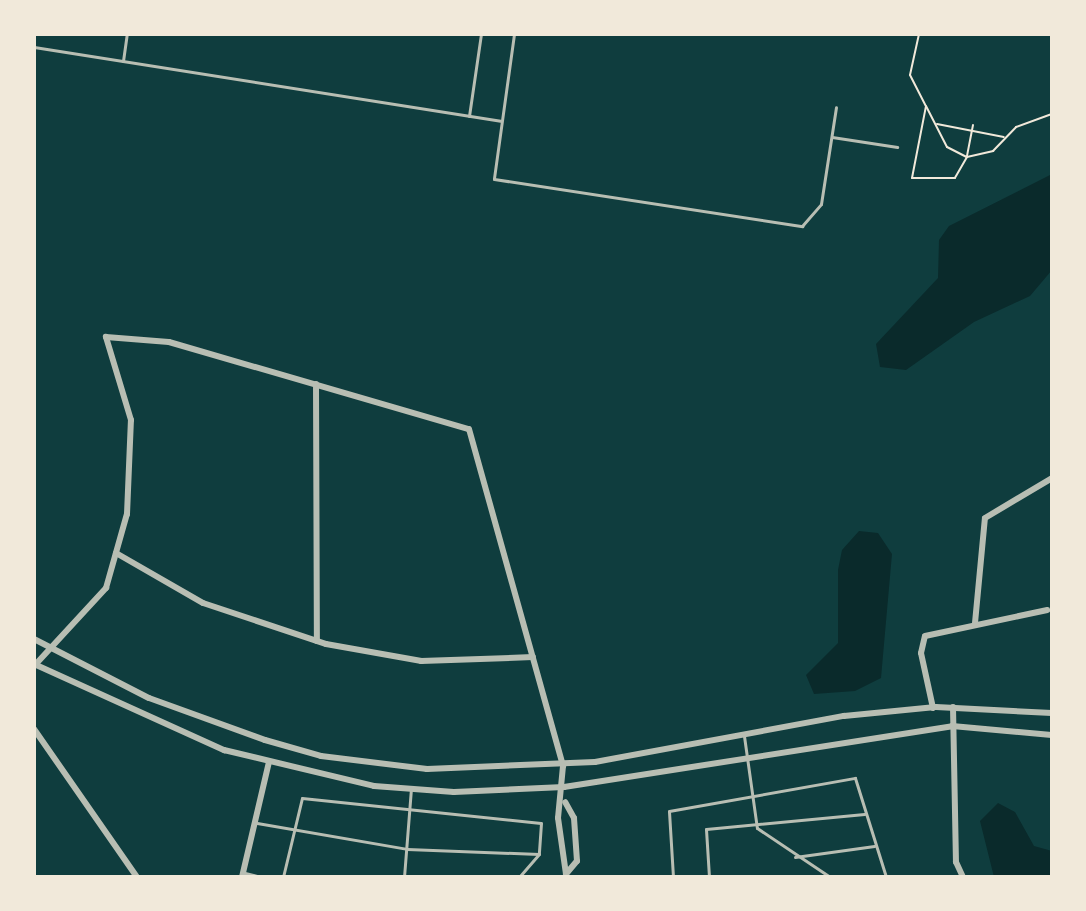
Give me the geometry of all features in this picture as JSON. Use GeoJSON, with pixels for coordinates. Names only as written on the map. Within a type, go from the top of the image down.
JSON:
{"type":"FeatureCollection","features":[{"type":"Feature","properties":{"kind":"street"},"geometry":{"type":"LineString","coordinates":[[565,875],[577,861],[574,818],[565,802],[564,787],[563,766],[469,429],[169,342],[106,337],[131,420],[127,514],[106,588],[34,664],[145,719],[269,762],[411,789],[564,787],[952,726],[1052,735]]}},
{"type":"Feature","properties":{"kind":"street"},"geometry":{"type":"LineString","coordinates":[[316,384],[317,641]]}},
{"type":"Feature","properties":{"kind":"street"},"geometry":{"type":"LineString","coordinates":[[975,623],[985,518],[1052,478]]}},
{"type":"Feature","properties":{"kind":"street"},"geometry":{"type":"LineString","coordinates":[[116,553],[203,603],[317,641],[421,661],[533,657]]}},
{"type":"Feature","properties":{"kind":"street"},"geometry":{"type":"LineString","coordinates":[[933,708],[921,653],[925,636],[1047,610]]}},
{"type":"Feature","properties":{"kind":"street"},"geometry":{"type":"LineString","coordinates":[[34,639],[149,698],[321,756],[427,769],[563,766],[933,708],[1052,713]]}},
{"type":"Feature","properties":{"kind":"street"},"geometry":{"type":"LineString","coordinates":[[953,707],[956,862],[963,877]]}},
{"type":"Feature","properties":{"kind":"street"},"geometry":{"type":"LineString","coordinates":[[34,729],[137,877]]}},
{"type":"Feature","properties":{"kind":"street"},"geometry":{"type":"LineString","coordinates":[[239,875],[269,762]]}},
{"type":"Feature","properties":{"kind":"street"},"geometry":{"type":"LineString","coordinates":[[565,802],[558,818],[565,875]]}},
{"type":"Feature","properties":{"kind":"lane"},"geometry":{"type":"LineString","coordinates":[[123,61],[127,34]]}},
{"type":"Feature","properties":{"kind":"lane"},"geometry":{"type":"LineString","coordinates":[[469,116],[481,34]]}},
{"type":"Feature","properties":{"kind":"lane"},"geometry":{"type":"LineString","coordinates":[[514,34],[494,179],[787,227],[808,223],[819,212],[836,107]]}},
{"type":"Feature","properties":{"kind":"lane"},"geometry":{"type":"LineString","coordinates":[[34,47],[502,121]]}},
{"type":"Feature","properties":{"kind":"lane"},"geometry":{"type":"LineString","coordinates":[[832,137],[897,147]]}},
{"type":"Feature","properties":{"kind":"lane"},"geometry":{"type":"LineString","coordinates":[[744,736],[757,828],[795,857],[830,877]]}},
{"type":"Feature","properties":{"kind":"lane"},"geometry":{"type":"LineString","coordinates":[[673,877],[669,811],[855,778],[886,877]]}},
{"type":"Feature","properties":{"kind":"lane"},"geometry":{"type":"LineString","coordinates":[[404,877],[411,789]]}},
{"type":"Feature","properties":{"kind":"lane"},"geometry":{"type":"LineString","coordinates":[[283,877],[302,798],[410,814],[541,823],[539,854],[519,877]]}},
{"type":"Feature","properties":{"kind":"lane"},"geometry":{"type":"LineString","coordinates":[[709,877],[706,829],[757,828],[864,814]]}},
{"type":"Feature","properties":{"kind":"lane"},"geometry":{"type":"LineString","coordinates":[[253,822],[407,849],[539,854]]}},
{"type":"Feature","properties":{"kind":"lane"},"geometry":{"type":"LineString","coordinates":[[795,857],[874,846]]}},
{"type":"Feature","properties":{"kind":"lane"},"geometry":{"type":"LineString","coordinates":[[239,875],[261,877]]}},
{"type":"Feature","properties":{"kind":"path"},"geometry":{"type":"LineString","coordinates":[[919,34],[910,75],[947,147],[967,157],[993,151],[1005,138],[1052,114]]}},
{"type":"Feature","properties":{"kind":"path"},"geometry":{"type":"LineString","coordinates":[[926,106],[912,178],[948,181],[967,157],[973,125]]}},
{"type":"Feature","properties":{"kind":"path"},"geometry":{"type":"LineString","coordinates":[[936,124],[973,125],[1005,138]]}},
{"type":"Feature","properties":{"kind":"water"},"geometry":{"type":"Polygon","coordinates":[[[1052,174],[1052,270],[1030,296],[974,322],[906,370],[880,367],[876,344],[938,278],[939,240],[949,226],[1052,174]]]}},
{"type":"Feature","properties":{"kind":"water"},"geometry":{"type":"Polygon","coordinates":[[[859,531],[878,533],[892,554],[881,678],[855,691],[814,694],[806,675],[838,643],[838,570],[842,550],[859,531]]]}},
{"type":"Feature","properties":{"kind":"water"},"geometry":{"type":"Polygon","coordinates":[[[998,803],[1015,812],[1034,846],[1052,851],[1052,877],[994,877],[980,821],[998,803]]]}}]}
